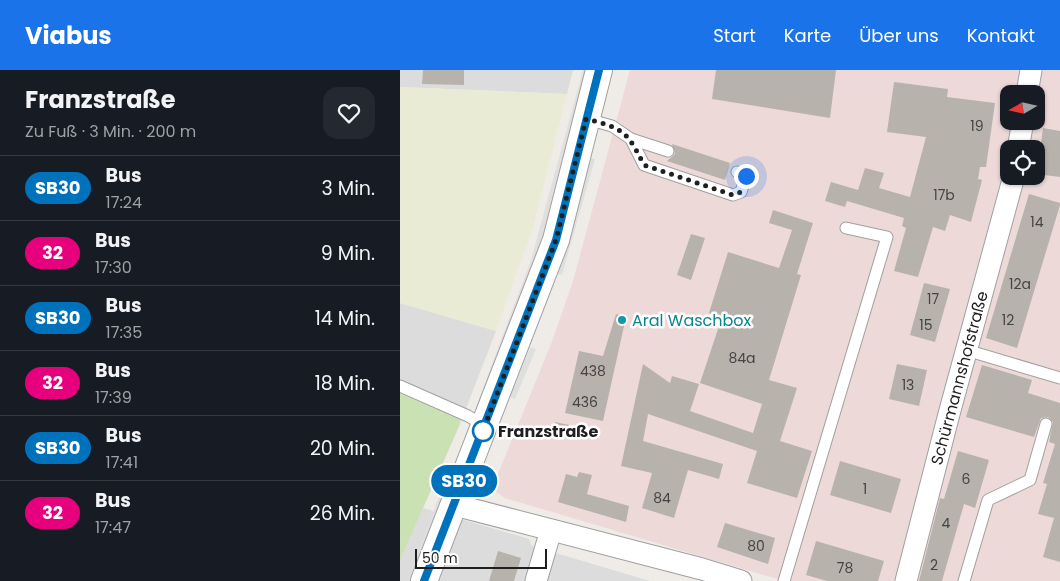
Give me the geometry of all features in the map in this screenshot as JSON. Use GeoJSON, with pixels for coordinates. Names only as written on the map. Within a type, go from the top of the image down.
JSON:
{"type":"FeatureCollection","features":[{"type":"Feature","properties":{"kind":"street"},"geometry":{"type":"LineString","coordinates":[[424,581],[556,240],[599,70]]}},
{"type":"Feature","properties":{"kind":"street"},"geometry":{"type":"LineString","coordinates":[[1028,85],[1031,70]]}},
{"type":"Feature","properties":{"kind":"street","name":"Schürmannshofstraße"},"geometry":{"type":"LineString","coordinates":[[906,581],[1012,185]]}},
{"type":"Feature","properties":{"kind":"street"},"geometry":{"type":"LineString","coordinates":[[455,505],[702,569],[741,581]]}},
{"type":"Feature","properties":{"kind":"street"},"geometry":{"type":"LineString","coordinates":[[536,581],[550,530]]}},
{"type":"Feature","properties":{"kind":"lane"},"geometry":{"type":"LineString","coordinates":[[586,119],[612,126],[631,139],[668,151]]}},
{"type":"Feature","properties":{"kind":"lane"},"geometry":{"type":"LineString","coordinates":[[631,139],[644,165],[733,195],[741,192],[746,176],[737,172]]}},
{"type":"Feature","properties":{"kind":"lane"},"geometry":{"type":"LineString","coordinates":[[784,581],[887,237],[846,228]]}},
{"type":"Feature","properties":{"kind":"lane"},"geometry":{"type":"LineString","coordinates":[[966,350],[1060,378]]}},
{"type":"Feature","properties":{"kind":"lane"},"geometry":{"type":"LineString","coordinates":[[400,386],[468,416],[485,426]]}},
{"type":"Feature","properties":{"kind":"lane"},"geometry":{"type":"LineString","coordinates":[[964,581],[988,500],[1030,480],[1046,424]]}},
{"type":"Feature","properties":{"kind":"shaded area"},"geometry":{"type":"Polygon","coordinates":[[[400,70],[573,70],[567,94],[400,87],[400,70]]]}},
{"type":"Feature","properties":{"kind":"shaded area"},"geometry":{"type":"Polygon","coordinates":[[[583,70],[588,70],[537,262],[481,409],[476,407],[531,260],[583,70]]]}},
{"type":"Feature","properties":{"kind":"shaded area"},"geometry":{"type":"Polygon","coordinates":[[[630,70],[1060,70],[1060,581],[784,581],[505,498],[494,491],[493,486],[551,344],[573,281],[630,70]]]}},
{"type":"Feature","properties":{"kind":"shaded area"},"geometry":{"type":"Polygon","coordinates":[[[588,157],[595,159],[562,275],[555,274],[588,157]]]}},
{"type":"Feature","properties":{"kind":"shaded area"},"geometry":{"type":"Polygon","coordinates":[[[400,303],[496,331],[460,424],[423,508],[529,539],[532,546],[650,581],[400,581],[400,303]]]}},
{"type":"Feature","properties":{"kind":"shaded area"},"geometry":{"type":"Polygon","coordinates":[[[530,347],[536,349],[515,399],[510,397],[530,347]]]}},
{"type":"Feature","properties":{"kind":"shaded area"},"geometry":{"type":"Polygon","coordinates":[[[443,486],[449,488],[420,565],[414,563],[443,486]]]}},
{"type":"Feature","properties":{"kind":"green space"},"geometry":{"type":"Polygon","coordinates":[[[400,87],[567,94],[534,224],[496,331],[400,303],[400,87]]]}},
{"type":"Feature","properties":{"kind":"green space"},"geometry":{"type":"Polygon","coordinates":[[[400,390],[459,416],[460,424],[400,560],[400,390]]]}},
{"type":"Feature","properties":{"kind":"building"},"geometry":{"type":"Polygon","coordinates":[[[423,70],[464,70],[464,85],[422,84],[423,70]]]}},
{"type":"Feature","properties":{"kind":"building"},"geometry":{"type":"Polygon","coordinates":[[[716,70],[836,70],[830,118],[712,99],[716,70]]]}},
{"type":"Feature","properties":{"kind":"building"},"geometry":{"type":"Polygon","coordinates":[[[894,82],[948,89],[947,97],[995,103],[986,167],[980,167],[978,179],[982,180],[971,222],[950,215],[945,231],[933,227],[918,277],[894,271],[906,228],[902,226],[904,218],[847,201],[845,207],[825,201],[831,182],[858,190],[865,168],[884,173],[879,188],[910,197],[926,137],[887,132],[894,82]]]}},
{"type":"Feature","properties":{"kind":"building"},"geometry":{"type":"Polygon","coordinates":[[[1045,128],[1060,131],[1060,177],[1045,175],[1045,140],[1041,140],[1043,130],[1045,128]]]}},
{"type":"Feature","properties":{"kind":"building"},"geometry":{"type":"Polygon","coordinates":[[[672,144],[730,163],[725,180],[667,161],[675,154],[672,144]]]}},
{"type":"Feature","properties":{"kind":"building"},"geometry":{"type":"Polygon","coordinates":[[[1029,194],[1060,203],[1060,205],[1017,348],[986,338],[1029,194]]]}},
{"type":"Feature","properties":{"kind":"building"},"geometry":{"type":"Polygon","coordinates":[[[773,210],[813,223],[797,274],[801,275],[769,380],[797,388],[780,441],[812,451],[797,498],[747,483],[757,451],[648,414],[643,441],[723,464],[719,479],[688,470],[674,518],[642,508],[652,473],[621,466],[643,364],[670,383],[672,376],[699,384],[690,411],[753,433],[762,404],[700,383],[722,317],[709,313],[728,252],[779,268],[792,230],[769,223],[773,210]]]}},
{"type":"Feature","properties":{"kind":"building"},"geometry":{"type":"Polygon","coordinates":[[[691,234],[705,238],[691,280],[677,275],[691,234]]]}},
{"type":"Feature","properties":{"kind":"building"},"geometry":{"type":"Polygon","coordinates":[[[924,283],[950,289],[935,342],[910,335],[924,283]]]}},
{"type":"Feature","properties":{"kind":"building"},"geometry":{"type":"Polygon","coordinates":[[[616,314],[626,317],[603,421],[565,413],[579,351],[603,356],[616,314]]]}},
{"type":"Feature","properties":{"kind":"building"},"geometry":{"type":"Polygon","coordinates":[[[897,364],[927,370],[919,406],[889,399],[897,364]]]}},
{"type":"Feature","properties":{"kind":"building"},"geometry":{"type":"Polygon","coordinates":[[[982,365],[1032,380],[1028,393],[1060,403],[1060,562],[1043,557],[1054,518],[1038,514],[1047,484],[1043,483],[1055,444],[1049,442],[1053,422],[1048,417],[1041,418],[1034,437],[966,417],[982,365]]]}},
{"type":"Feature","properties":{"kind":"building"},"geometry":{"type":"Polygon","coordinates":[[[555,422],[569,425],[567,438],[554,436],[555,422]]]}},
{"type":"Feature","properties":{"kind":"building"},"geometry":{"type":"Polygon","coordinates":[[[958,451],[989,460],[975,508],[964,504],[942,581],[919,581],[940,498],[944,499],[958,451]]]}},
{"type":"Feature","properties":{"kind":"building"},"geometry":{"type":"Polygon","coordinates":[[[840,461],[901,479],[891,513],[830,495],[840,461]]]}},
{"type":"Feature","properties":{"kind":"building"},"geometry":{"type":"Polygon","coordinates":[[[579,472],[592,475],[587,494],[629,506],[626,522],[558,502],[566,474],[577,477],[579,472]]]}},
{"type":"Feature","properties":{"kind":"building"},"geometry":{"type":"Polygon","coordinates":[[[725,523],[775,538],[768,564],[717,547],[725,523]]]}},
{"type":"Feature","properties":{"kind":"building"},"geometry":{"type":"Polygon","coordinates":[[[816,541],[884,561],[878,581],[827,581],[806,575],[816,541]]]}},
{"type":"Feature","properties":{"kind":"building"},"geometry":{"type":"Polygon","coordinates":[[[498,551],[521,558],[514,581],[489,581],[498,551]]]}},
{"type":"Feature","properties":{"kind":"bus line","name":"SB30"},"geometry":{"type":"LineString","coordinates":[[424,581],[556,240],[599,70]]}},
{"type":"Feature","properties":{"kind":"place","name":"Aral Waschbox"},"geometry":{"type":"Point","coordinates":[622,320]}},
{"type":"Feature","properties":{"kind":"place","name":"Franzstraße"},"geometry":{"type":"Point","coordinates":[483,431]}},
{"type":"Feature","properties":{"kind":"route"},"geometry":{"type":"LineString","coordinates":[[483,431],[482,433],[556,240],[586,119],[612,126],[631,139],[644,165],[733,195],[741,192],[746,176]]}}]}
